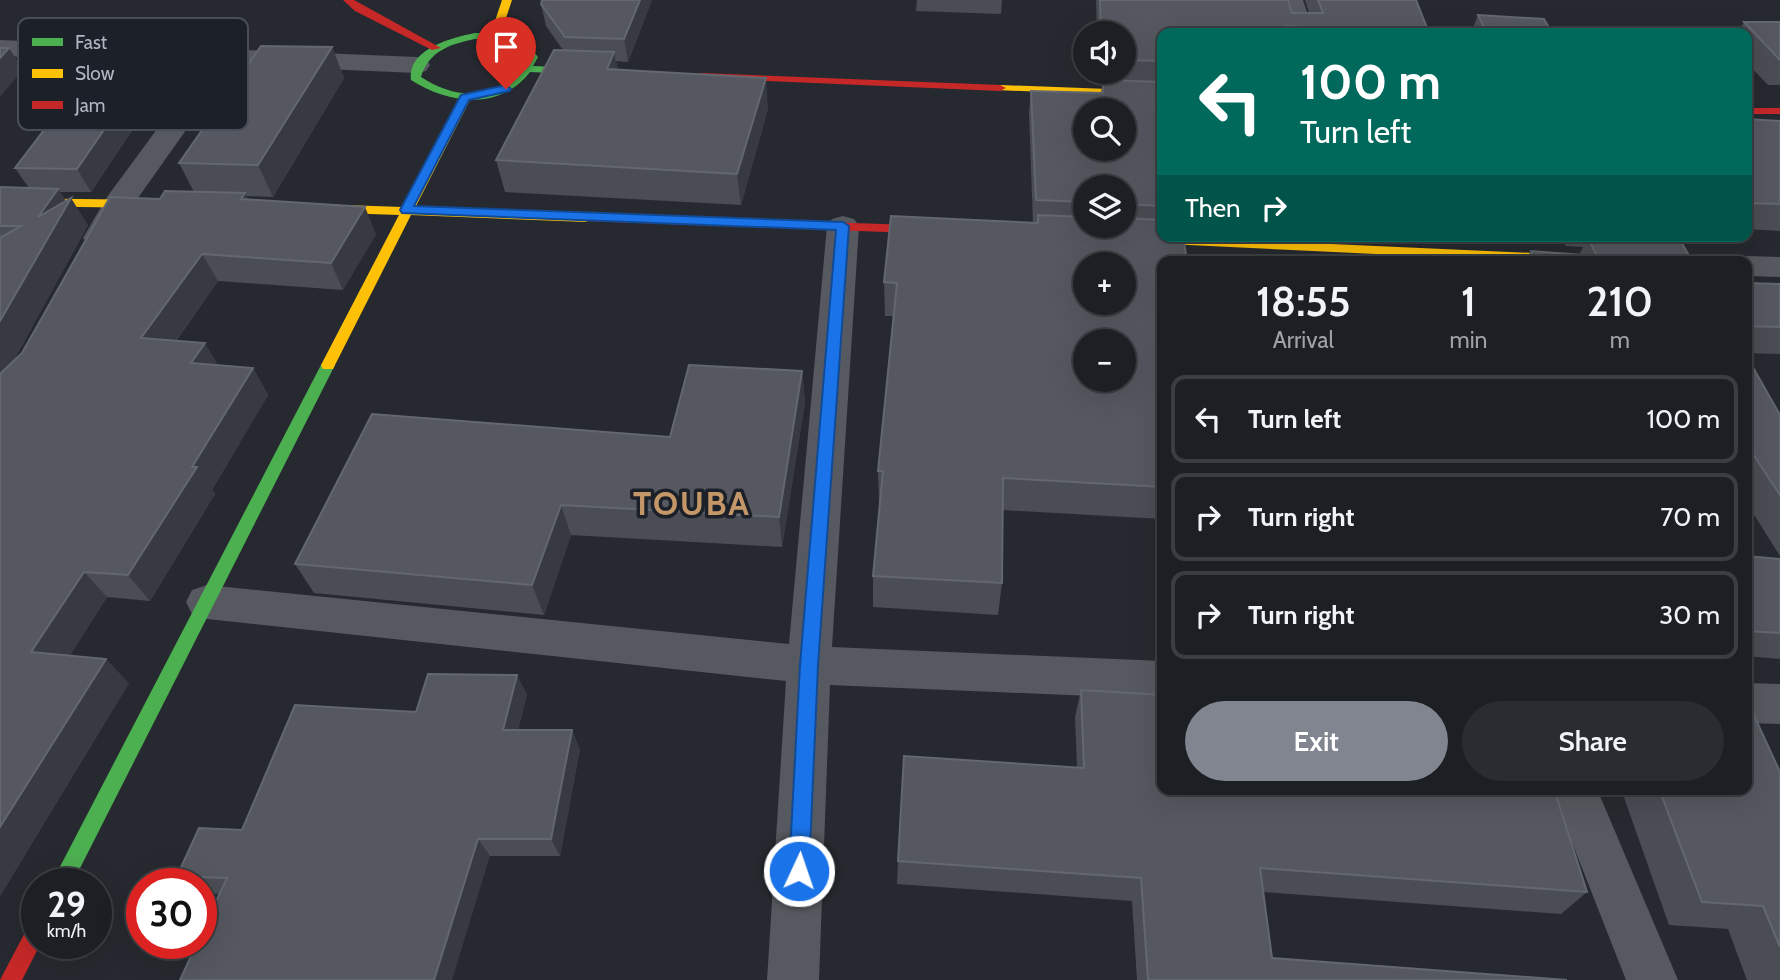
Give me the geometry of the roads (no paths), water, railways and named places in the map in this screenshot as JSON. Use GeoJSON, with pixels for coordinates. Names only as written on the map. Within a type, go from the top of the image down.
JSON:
{"type":"FeatureCollection","features":[{"type":"Feature","properties":{"kind":"street"},"geometry":{"type":"LineString","coordinates":[[348,0],[359,9],[436,47]]}},
{"type":"Feature","properties":{"kind":"street"},"geometry":{"type":"LineString","coordinates":[[495,36],[507,0]]}},
{"type":"Feature","properties":{"kind":"street"},"geometry":{"type":"LineString","coordinates":[[1290,0],[1299,28]]}},
{"type":"Feature","properties":{"kind":"street"},"geometry":{"type":"LineString","coordinates":[[495,36],[514,40],[528,47],[533,57],[531,69],[521,80],[506,89],[465,98],[441,96],[424,89],[415,78],[416,65],[436,47],[454,40],[495,36]]}},
{"type":"Feature","properties":{"kind":"street"},"geometry":{"type":"LineString","coordinates":[[0,48],[18,49]]}},
{"type":"Feature","properties":{"kind":"street"},"geometry":{"type":"LineString","coordinates":[[248,60],[416,65]]}},
{"type":"Feature","properties":{"kind":"street"},"geometry":{"type":"LineString","coordinates":[[531,69],[614,72]]}},
{"type":"Feature","properties":{"kind":"street"},"geometry":{"type":"LineString","coordinates":[[684,75],[1157,94]]}},
{"type":"Feature","properties":{"kind":"street"},"geometry":{"type":"LineString","coordinates":[[69,868],[465,98]]}},
{"type":"Feature","properties":{"kind":"street"},"geometry":{"type":"LineString","coordinates":[[1752,111],[1780,111]]}},
{"type":"Feature","properties":{"kind":"street"},"geometry":{"type":"LineString","coordinates":[[86,263],[118,204],[172,130]]}},
{"type":"Feature","properties":{"kind":"street"},"geometry":{"type":"LineString","coordinates":[[0,202],[173,205]]}},
{"type":"Feature","properties":{"kind":"street"},"geometry":{"type":"LineString","coordinates":[[296,207],[954,231]]}},
{"type":"Feature","properties":{"kind":"street"},"geometry":{"type":"LineString","coordinates":[[793,980],[809,665],[843,226]]}},
{"type":"Feature","properties":{"kind":"street"},"geometry":{"type":"LineString","coordinates":[[1108,238],[1157,240]]}},
{"type":"Feature","properties":{"kind":"street"},"geometry":{"type":"LineString","coordinates":[[1204,242],[1518,256]]}},
{"type":"Feature","properties":{"kind":"street"},"geometry":{"type":"LineString","coordinates":[[1752,266],[1780,267]]}},
{"type":"Feature","properties":{"kind":"street"},"geometry":{"type":"LineString","coordinates":[[207,602],[809,665],[1157,680]]}},
{"type":"Feature","properties":{"kind":"street"},"geometry":{"type":"LineString","coordinates":[[1752,703],[1780,704]]}},
{"type":"Feature","properties":{"kind":"street"},"geometry":{"type":"LineString","coordinates":[[1576,795],[1652,980]]}},
{"type":"Feature","properties":{"kind":"district","name":"TOUBA"},"geometry":{"type":"Point","coordinates":[692,503]}}]}
